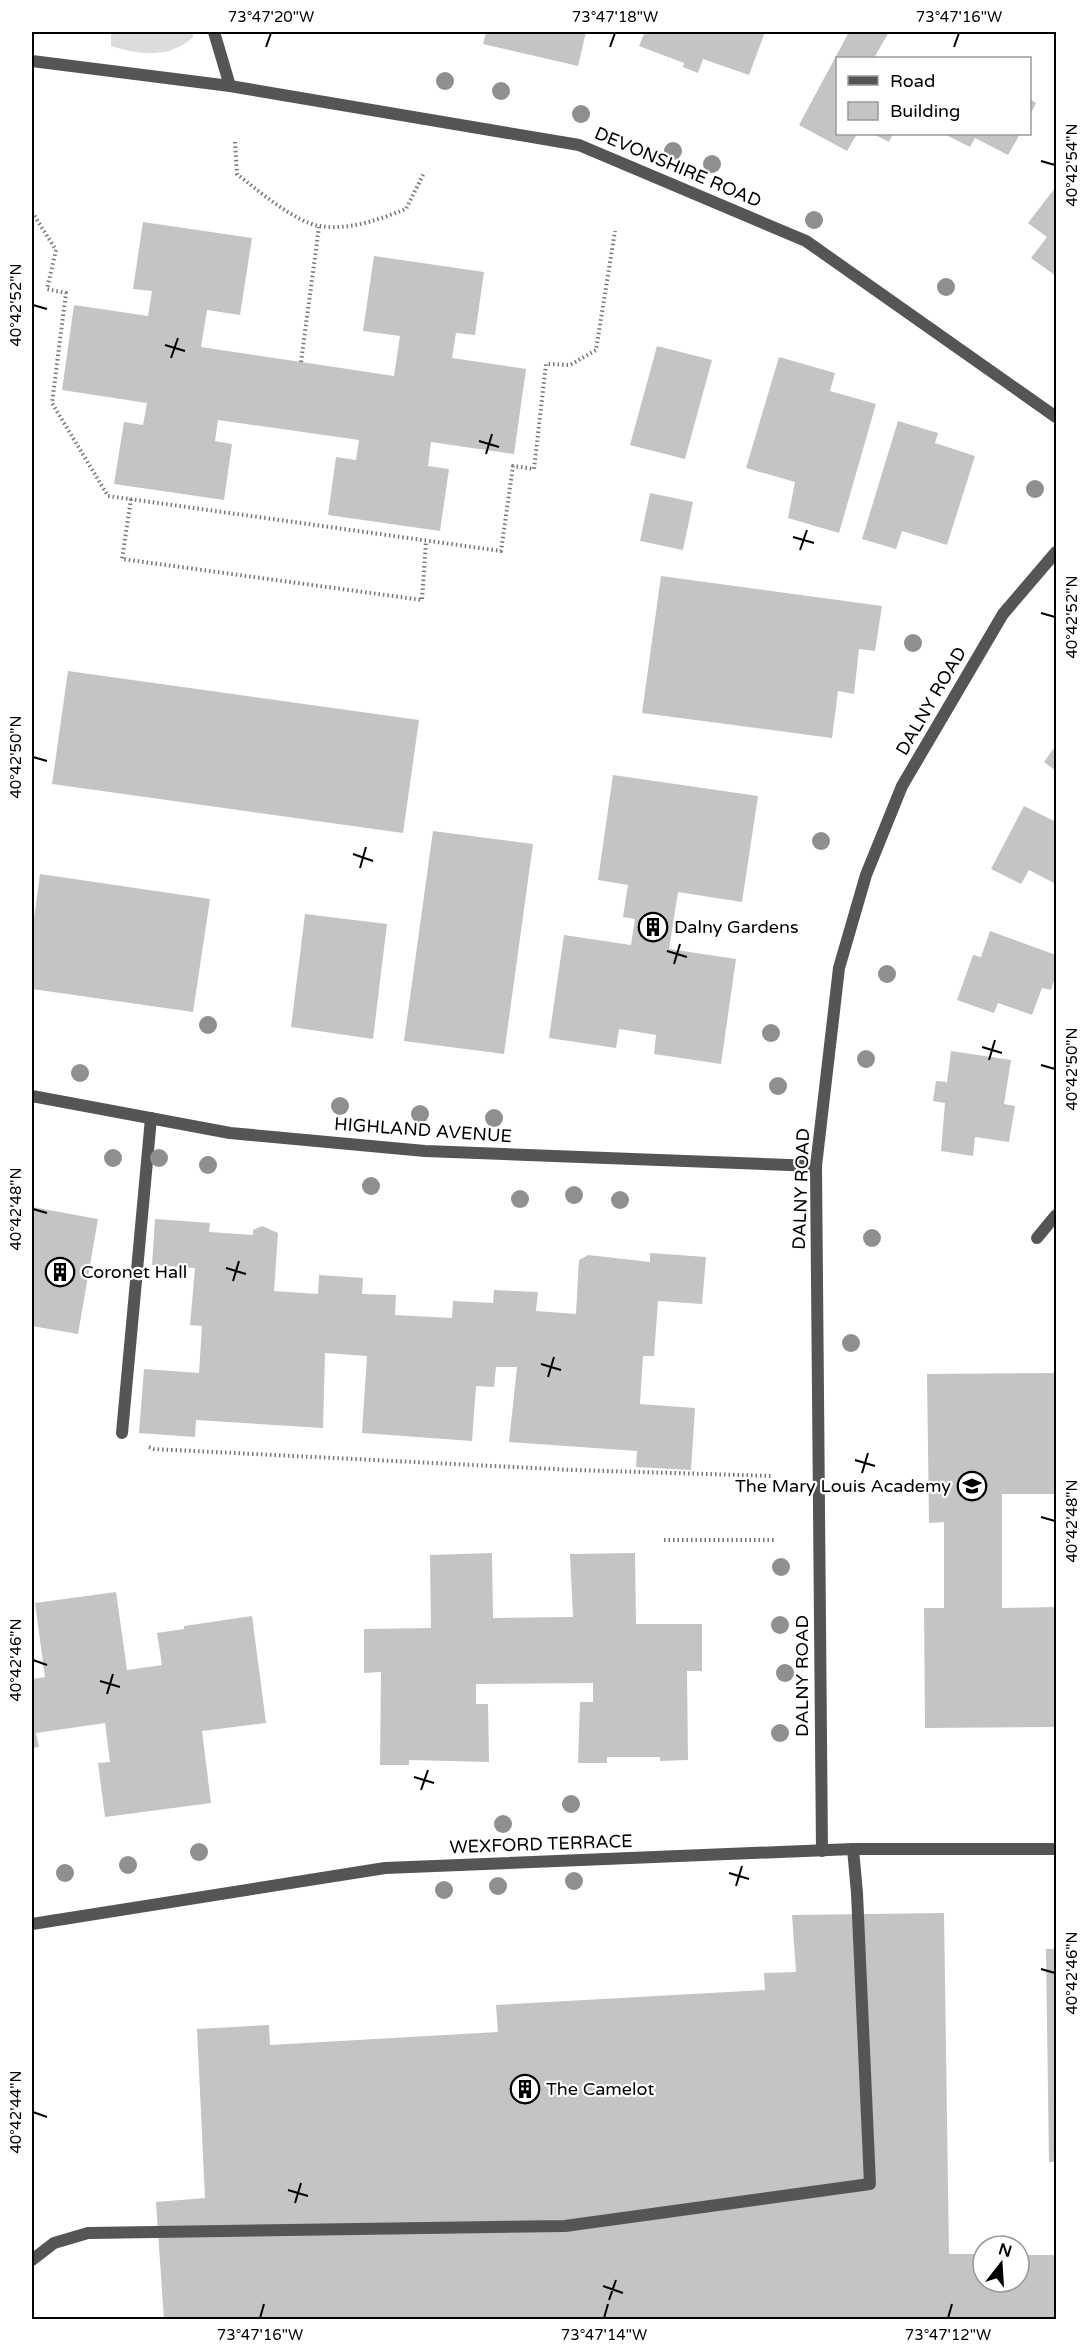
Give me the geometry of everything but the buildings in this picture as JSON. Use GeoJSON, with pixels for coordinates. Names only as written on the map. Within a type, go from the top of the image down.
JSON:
{"type":"FeatureCollection","features":[{"type":"Feature","properties":{"kind":"street"},"geometry":{"type":"LineString","coordinates":[[214,32],[230,86]]}},
{"type":"Feature","properties":{"kind":"street","name":"DEVONSHIRE ROAD"},"geometry":{"type":"LineString","coordinates":[[32,61],[230,86],[579,145],[806,241],[1056,417]]}},
{"type":"Feature","properties":{"kind":"street","name":"DALNY ROAD"},"geometry":{"type":"LineString","coordinates":[[822,1851],[816,1166],[839,968],[866,875],[902,786],[997,624],[1056,552]]}},
{"type":"Feature","properties":{"kind":"street","name":"HIGHLAND AVENUE"},"geometry":{"type":"LineString","coordinates":[[32,1096],[230,1133],[425,1150],[816,1166]]}},
{"type":"Feature","properties":{"kind":"street"},"geometry":{"type":"LineString","coordinates":[[122,1433],[151,1118]]}},
{"type":"Feature","properties":{"kind":"street"},"geometry":{"type":"LineString","coordinates":[[1037,1238],[1056,1215]]}},
{"type":"Feature","properties":{"kind":"street"},"geometry":{"type":"LineString","coordinates":[[32,2260],[54,2243],[88,2233],[565,2226],[870,2184],[859,1923],[853,1849]]}},
{"type":"Feature","properties":{"kind":"street","name":"WEXFORD TERRACE"},"geometry":{"type":"LineString","coordinates":[[32,1924],[385,1868],[853,1849],[1056,1849]]}},
{"type":"Feature","properties":{"kind":"path"},"geometry":{"type":"LineString","coordinates":[[235,142],[237,174],[276,205],[319,226],[369,223],[406,209],[424,173]]}},
{"type":"Feature","properties":{"kind":"path"},"geometry":{"type":"LineString","coordinates":[[32,212],[56,250],[47,289],[66,293],[52,403],[108,496],[501,551],[513,466],[534,469],[546,364],[570,365],[596,350],[615,231]]}},
{"type":"Feature","properties":{"kind":"path"},"geometry":{"type":"LineString","coordinates":[[302,362],[319,226]]}},
{"type":"Feature","properties":{"kind":"path"},"geometry":{"type":"LineString","coordinates":[[131,500],[123,559],[422,600],[426,541]]}},
{"type":"Feature","properties":{"kind":"path"},"geometry":{"type":"LineString","coordinates":[[122,1433],[154,1449],[574,1470],[773,1476]]}},
{"type":"Feature","properties":{"kind":"path"},"geometry":{"type":"LineString","coordinates":[[664,1540],[774,1540]]}},
{"type":"Feature","properties":{"kind":"shaded area"},"geometry":{"type":"Polygon","coordinates":[[[111,32],[193,32],[193,37],[175,49],[144,53],[111,46],[111,32]]]}},
{"type":"Feature","properties":{"kind":"place","name":"Dalny Gardens"},"geometry":{"type":"Point","coordinates":[653,927]}},
{"type":"Feature","properties":{"kind":"place","name":"Coronet Hall"},"geometry":{"type":"Point","coordinates":[60,1272]}},
{"type":"Feature","properties":{"kind":"place","name":"The Mary Louis Academy"},"geometry":{"type":"Point","coordinates":[972,1486]}},
{"type":"Feature","properties":{"kind":"place","name":"The Camelot"},"geometry":{"type":"Point","coordinates":[525,2089]}}]}
